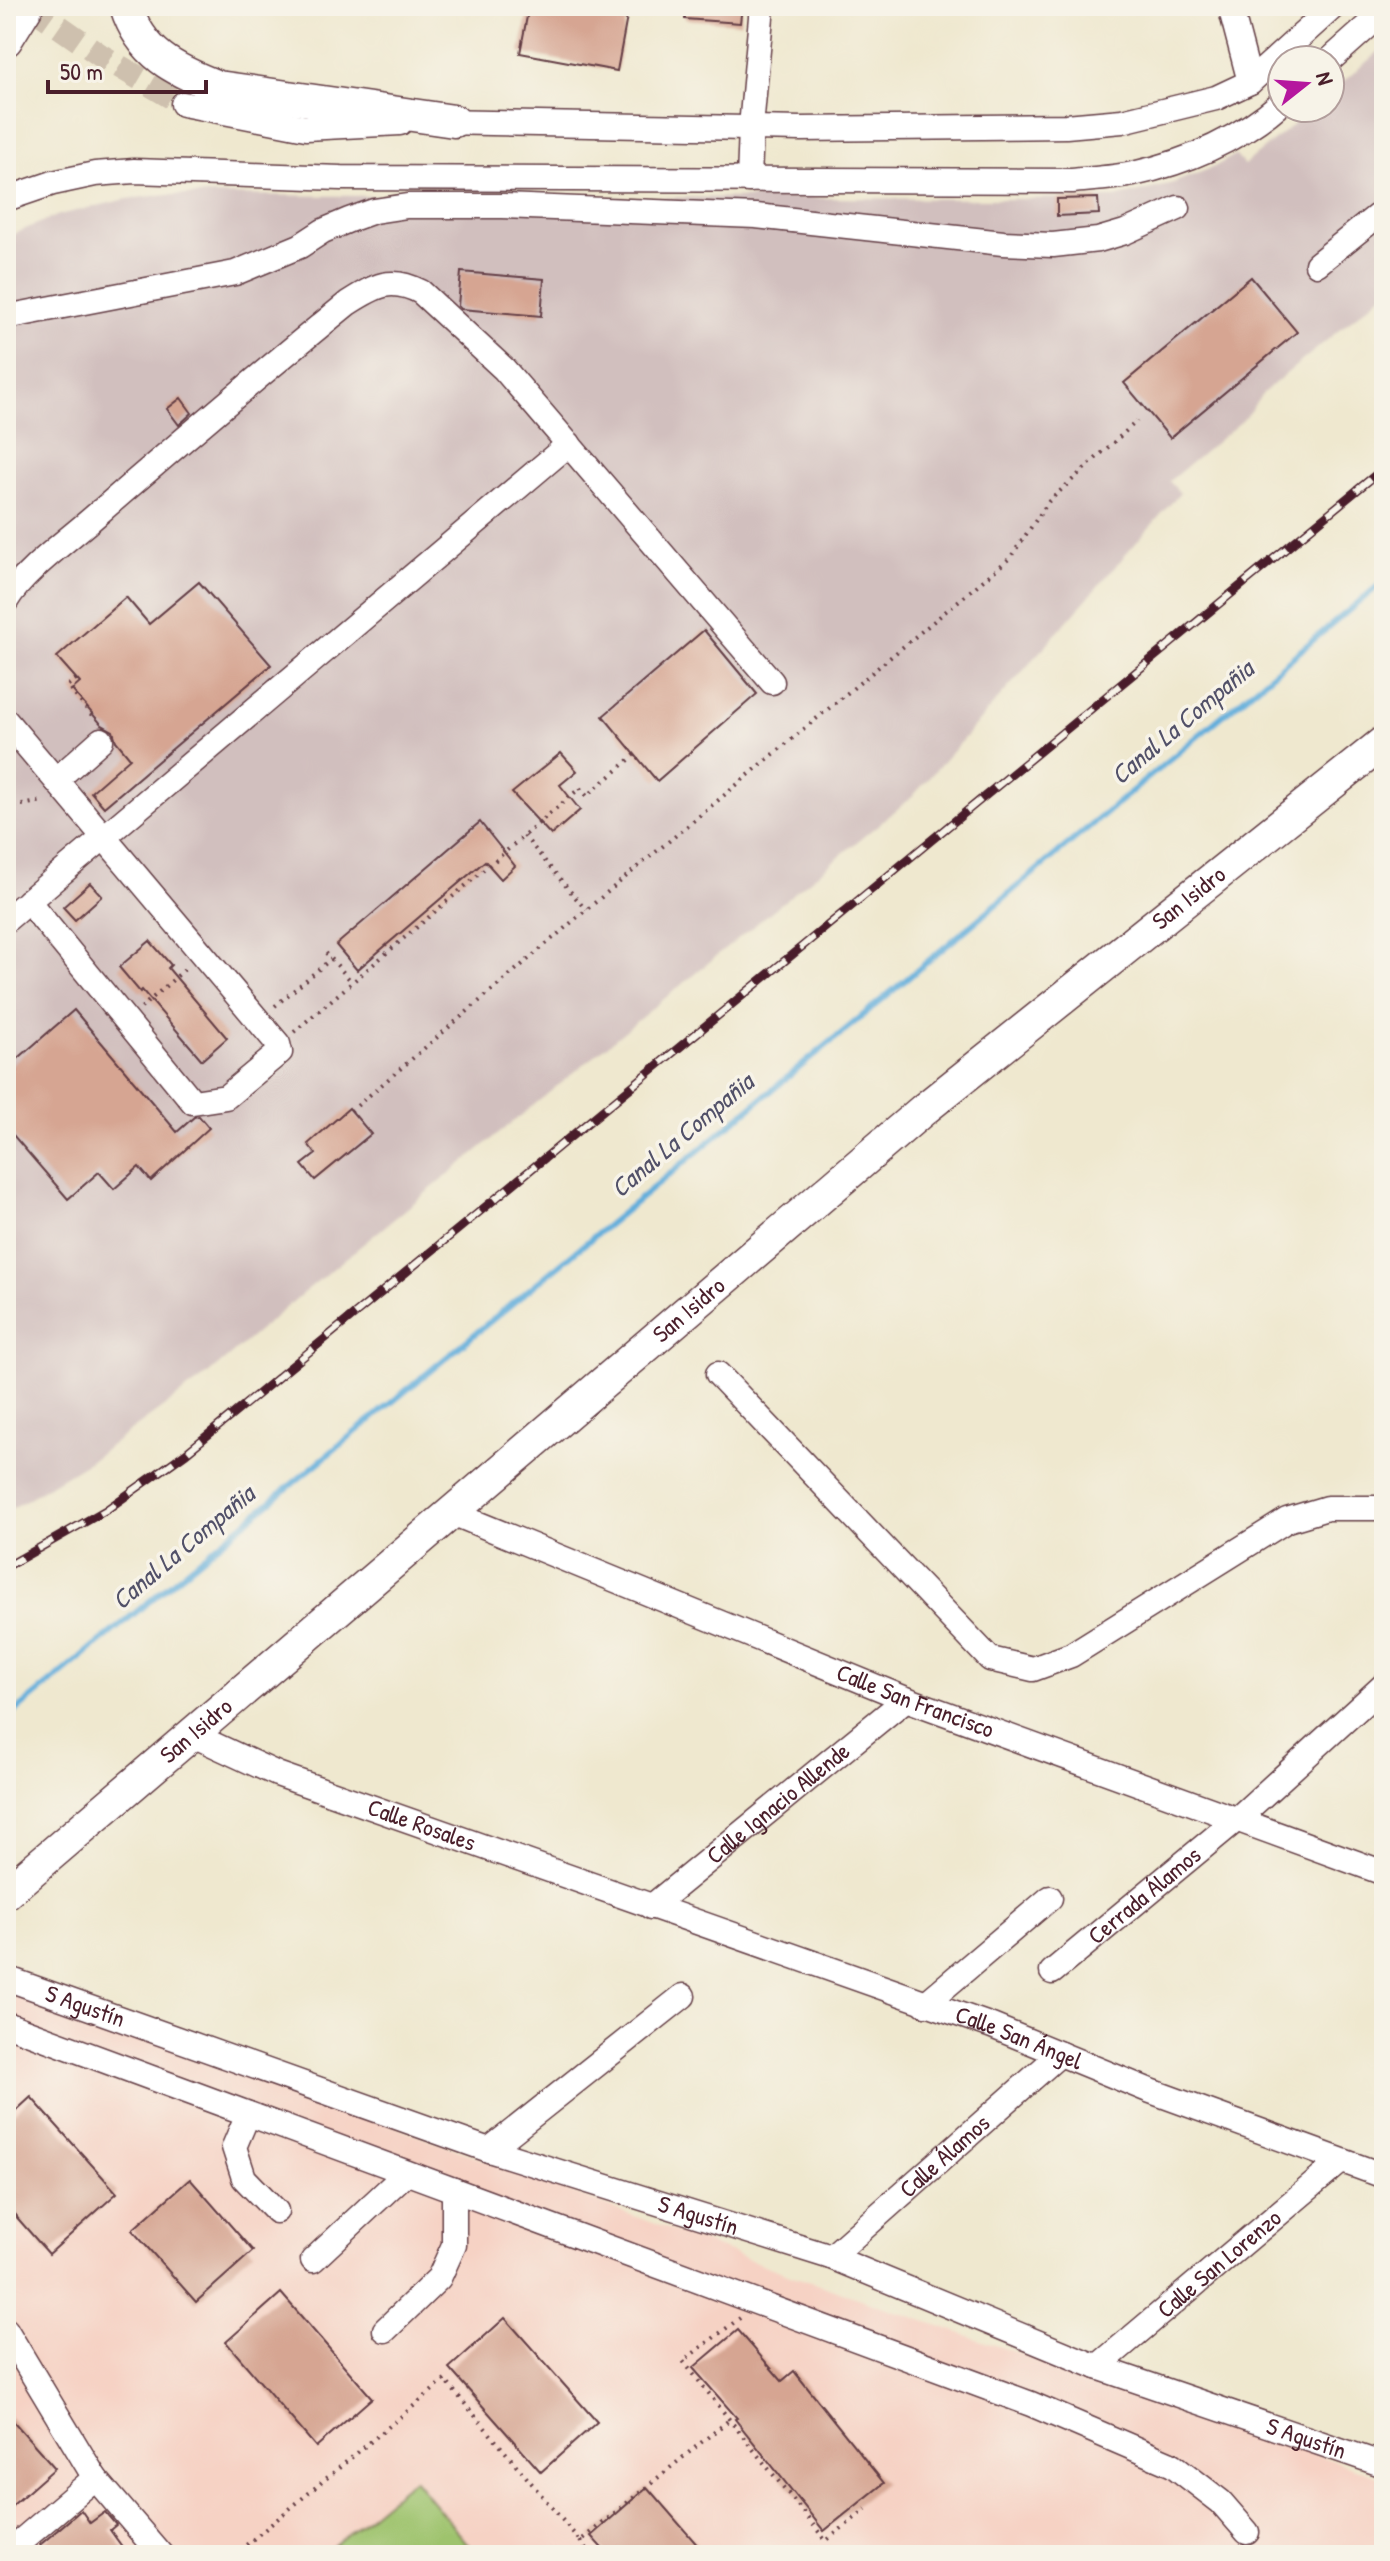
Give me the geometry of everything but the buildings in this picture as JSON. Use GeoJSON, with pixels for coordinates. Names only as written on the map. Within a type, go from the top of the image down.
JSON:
{"type":"FeatureCollection","features":[{"type":"Feature","properties":{"kind":"main road"},"geometry":{"type":"LineString","coordinates":[[6,40],[27,6]]}},
{"type":"Feature","properties":{"kind":"main road"},"geometry":{"type":"LineString","coordinates":[[126,6],[131,23],[152,52],[182,73],[218,87],[454,121]]}},
{"type":"Feature","properties":{"kind":"main road","name":"San Isidro"},"geometry":{"type":"LineString","coordinates":[[6,1893],[923,1110],[1384,742]]}},
{"type":"Feature","properties":{"kind":"street"},"geometry":{"type":"LineString","coordinates":[[749,180],[762,6]]}},
{"type":"Feature","properties":{"kind":"street"},"geometry":{"type":"LineString","coordinates":[[1230,6],[1250,82]]}},
{"type":"Feature","properties":{"kind":"street"},"geometry":{"type":"LineString","coordinates":[[183,104],[306,128],[454,121],[751,127],[1094,124],[1180,108],[1216,98],[1250,82],[1327,12],[1337,44]]}},
{"type":"Feature","properties":{"kind":"street"},"geometry":{"type":"LineString","coordinates":[[1346,46],[1384,12]]}},
{"type":"Feature","properties":{"kind":"street"},"geometry":{"type":"LineString","coordinates":[[6,199],[53,183],[95,174],[134,171],[341,178],[1072,181],[1132,174],[1194,156],[1234,137],[1266,114]]}},
{"type":"Feature","properties":{"kind":"street"},"geometry":{"type":"LineString","coordinates":[[6,317],[235,273],[300,246],[323,231],[349,220],[374,211],[407,206],[503,206],[756,216],[1003,243],[1053,245],[1098,240],[1125,232],[1178,208]]}},
{"type":"Feature","properties":{"kind":"street"},"geometry":{"type":"LineString","coordinates":[[1317,264],[1377,216],[1384,216]]}},
{"type":"Feature","properties":{"kind":"street"},"geometry":{"type":"LineString","coordinates":[[7,596],[51,554],[348,303],[388,283],[406,284],[421,292],[504,369],[772,682]]}},
{"type":"Feature","properties":{"kind":"street"},"geometry":{"type":"LineString","coordinates":[[6,920],[569,444]]}},
{"type":"Feature","properties":{"kind":"street"},"geometry":{"type":"LineString","coordinates":[[6,721],[50,790],[103,836],[278,1044],[280,1052],[226,1097],[184,1110],[28,901]]}},
{"type":"Feature","properties":{"kind":"street"},"geometry":{"type":"LineString","coordinates":[[50,790],[101,733]]}},
{"type":"Feature","properties":{"kind":"street"},"geometry":{"type":"LineString","coordinates":[[718,1374],[990,1659],[1033,1669],[1071,1655],[1287,1520],[1327,1508],[1384,1508]]}},
{"type":"Feature","properties":{"kind":"street","name":"Calle San Francisco"},"geometry":{"type":"LineString","coordinates":[[452,1513],[906,1699],[1384,1873]]}},
{"type":"Feature","properties":{"kind":"street","name":"Cerrada Álamos"},"geometry":{"type":"LineString","coordinates":[[1052,1972],[1237,1819],[1384,1685]]}},
{"type":"Feature","properties":{"kind":"street","name":"Calle Ignacio Allende"},"geometry":{"type":"LineString","coordinates":[[651,1907],[906,1699]]}},
{"type":"Feature","properties":{"kind":"street","name":"Calle Rosales"},"geometry":{"type":"LineString","coordinates":[[193,1735],[277,1774],[651,1907]]}},
{"type":"Feature","properties":{"kind":"street"},"geometry":{"type":"LineString","coordinates":[[925,2004],[1050,1898]]}},
{"type":"Feature","properties":{"kind":"street","name":"Calle San Ángel"},"geometry":{"type":"LineString","coordinates":[[651,1907],[992,2026],[1148,2090],[1384,2176]]}},
{"type":"Feature","properties":{"kind":"street","name":"S Agustín"},"geometry":{"type":"LineString","coordinates":[[6,1978],[489,2150],[831,2257],[1097,2367],[1384,2465]]}},
{"type":"Feature","properties":{"kind":"street"},"geometry":{"type":"LineString","coordinates":[[489,2150],[683,1996]]}},
{"type":"Feature","properties":{"kind":"street"},"geometry":{"type":"LineString","coordinates":[[6,2024],[1031,2404],[1173,2465],[1221,2502],[1247,2532]]}},
{"type":"Feature","properties":{"kind":"street","name":"Calle Álamos"},"geometry":{"type":"LineString","coordinates":[[831,2257],[1060,2054]]}},
{"type":"Feature","properties":{"kind":"street"},"geometry":{"type":"LineString","coordinates":[[248,2114],[234,2147],[244,2178],[276,2211]]}},
{"type":"Feature","properties":{"kind":"street","name":"Calle San Lorenzo"},"geometry":{"type":"LineString","coordinates":[[1097,2367],[1341,2161]]}},
{"type":"Feature","properties":{"kind":"street"},"geometry":{"type":"LineString","coordinates":[[313,2260],[406,2173]]}},
{"type":"Feature","properties":{"kind":"street"},"geometry":{"type":"LineString","coordinates":[[385,2330],[439,2278],[454,2245],[454,2190]]}},
{"type":"Feature","properties":{"kind":"street"},"geometry":{"type":"LineString","coordinates":[[6,2330],[95,2478],[161,2555]]}},
{"type":"Feature","properties":{"kind":"street"},"geometry":{"type":"LineString","coordinates":[[6,2554],[95,2478]]}},
{"type":"Feature","properties":{"kind":"path"},"geometry":{"type":"LineString","coordinates":[[351,1111],[586,910],[1010,558],[1049,501],[1137,421]]}},
{"type":"Feature","properties":{"kind":"path"},"geometry":{"type":"LineString","coordinates":[[76,679],[67,686],[101,733]]}},
{"type":"Feature","properties":{"kind":"path"},"geometry":{"type":"LineString","coordinates":[[278,1044],[580,788],[587,796],[635,755]]}},
{"type":"Feature","properties":{"kind":"path"},"geometry":{"type":"LineString","coordinates":[[6,808],[50,790]]}},
{"type":"Feature","properties":{"kind":"path"},"geometry":{"type":"LineString","coordinates":[[524,836],[586,910]]}},
{"type":"Feature","properties":{"kind":"path"},"geometry":{"type":"LineString","coordinates":[[326,953],[352,982]]}},
{"type":"Feature","properties":{"kind":"path"},"geometry":{"type":"LineString","coordinates":[[272,1009],[331,959]]}},
{"type":"Feature","properties":{"kind":"path"},"geometry":{"type":"LineString","coordinates":[[141,1008],[193,962]]}},
{"type":"Feature","properties":{"kind":"path"},"geometry":{"type":"LineString","coordinates":[[759,2303],[683,2361],[826,2541],[866,2509]]}},
{"type":"Feature","properties":{"kind":"path"},"geometry":{"type":"LineString","coordinates":[[234,2555],[445,2380],[591,2555]]}},
{"type":"Feature","properties":{"kind":"path"},"geometry":{"type":"LineString","coordinates":[[580,2541],[729,2420]]}},
{"type":"Feature","properties":{"kind":"shaded area"},"geometry":{"type":"Polygon","coordinates":[[[1384,47],[1384,293],[1264,392],[1243,420],[1169,481],[1180,493],[912,797],[303,1293],[202,1379],[85,1464],[6,1512],[6,237],[59,215],[127,199],[162,195],[1115,198],[1168,185],[1235,155],[1244,165],[1294,124],[1346,124],[1346,79],[1384,47]]]}},
{"type":"Feature","properties":{"kind":"shaded area"},"geometry":{"type":"Polygon","coordinates":[[[6,1980],[793,2276],[1384,2478],[1384,2555],[6,2555],[6,1980]]]}},
{"type":"Feature","properties":{"kind":"green space"},"geometry":{"type":"Polygon","coordinates":[[[414,2479],[477,2555],[322,2555],[414,2479]]]}},
{"type":"Feature","properties":{"kind":"waterway","name":"Canal La Compañia"},"geometry":{"type":"LineString","coordinates":[[6,1719],[861,1017],[1384,581]]}},
{"type":"Feature","properties":{"kind":"tunnel"},"geometry":{"type":"LineString","coordinates":[[30,6],[100,55],[183,104]]}},
{"type":"Feature","properties":{"kind":"railway"},"geometry":{"type":"LineString","coordinates":[[6,1567],[106,1510],[186,1453],[1384,468]]}}]}
